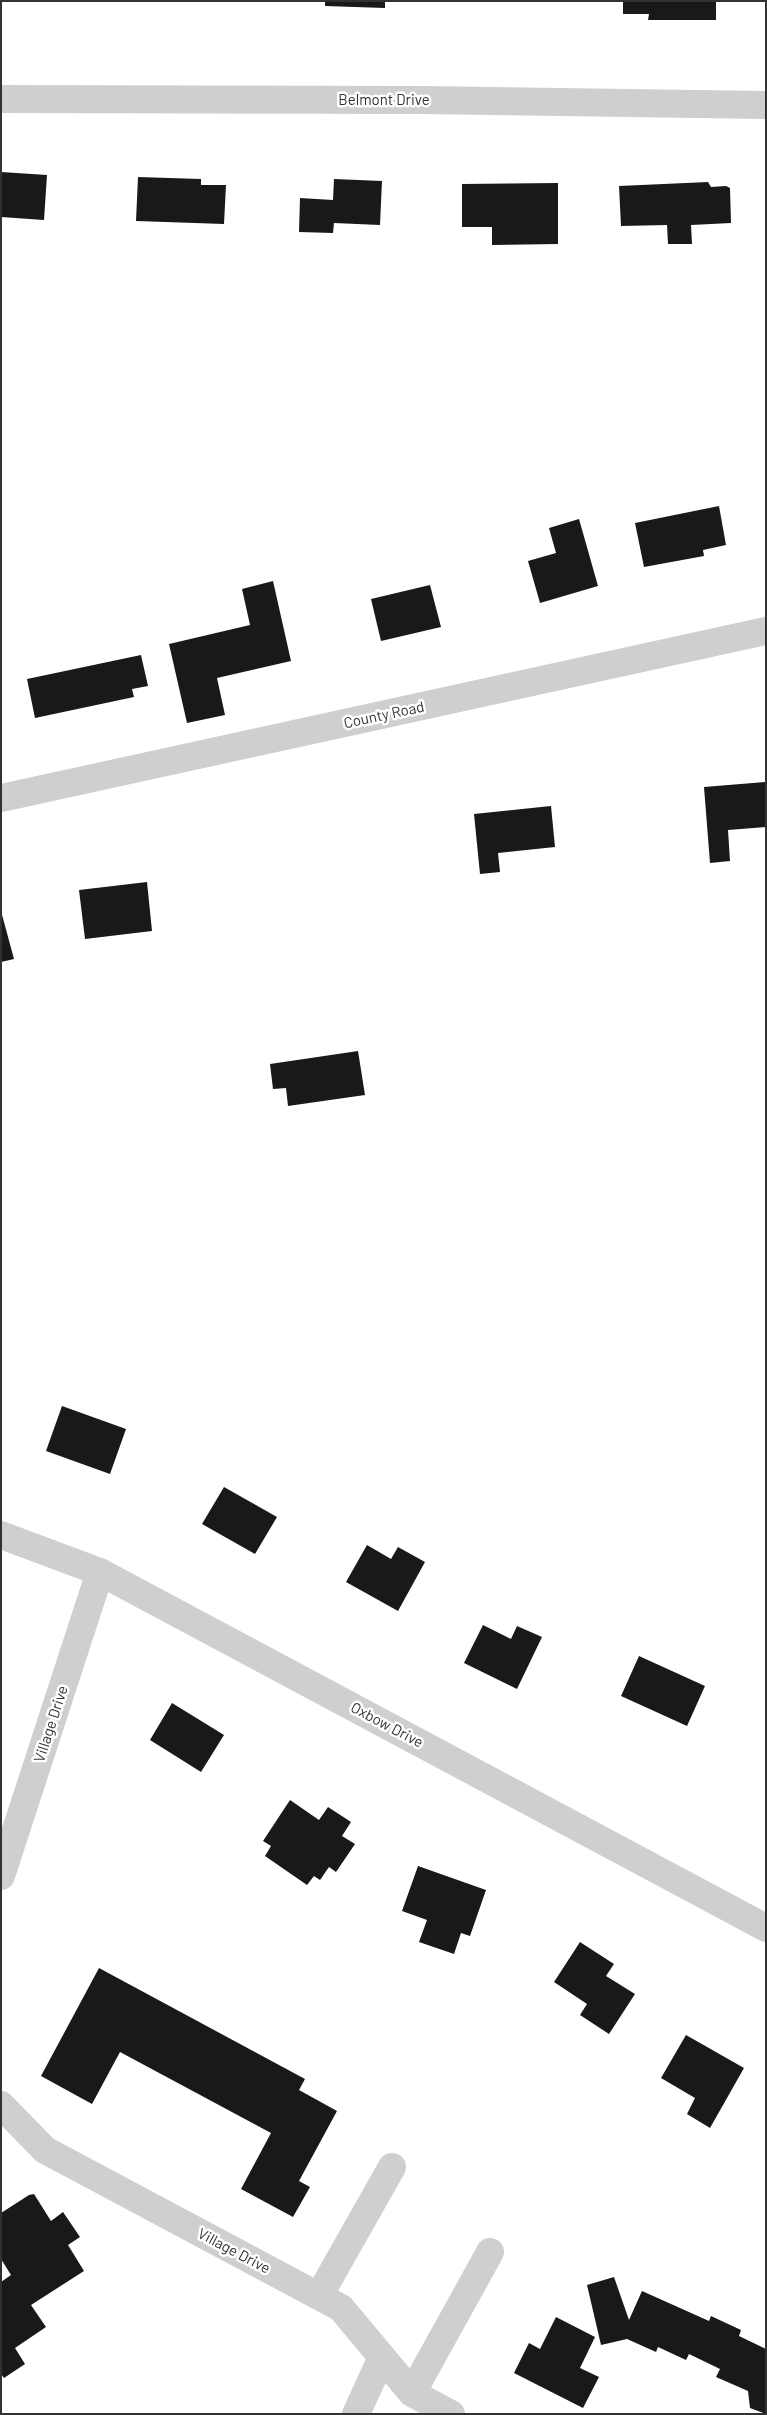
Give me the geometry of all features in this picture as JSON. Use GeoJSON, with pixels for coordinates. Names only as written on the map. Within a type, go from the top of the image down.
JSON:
{"type":"FeatureCollection","features":[{"type":"Feature","properties":{"kind":"street","name":"Belmont Drive"},"geometry":{"type":"LineString","coordinates":[[1,99],[421,100],[766,105]]}},
{"type":"Feature","properties":{"kind":"street","name":"County Road"},"geometry":{"type":"LineString","coordinates":[[1,798],[766,631]]}},
{"type":"Feature","properties":{"kind":"street","name":"Oxbow Drive"},"geometry":{"type":"LineString","coordinates":[[1,1535],[100,1572],[766,1928]]}},
{"type":"Feature","properties":{"kind":"street","name":"Village Drive"},"geometry":{"type":"LineString","coordinates":[[1,1876],[100,1572]]}},
{"type":"Feature","properties":{"kind":"street","name":"Village Drive"},"geometry":{"type":"LineString","coordinates":[[1,2105],[45,2150],[341,2308],[412,2392],[451,2414]]}},
{"type":"Feature","properties":{"kind":"street"},"geometry":{"type":"LineString","coordinates":[[319,2296],[392,2167]]}},
{"type":"Feature","properties":{"kind":"street"},"geometry":{"type":"LineString","coordinates":[[412,2392],[490,2252]]}},
{"type":"Feature","properties":{"kind":"street"},"geometry":{"type":"LineString","coordinates":[[356,2414],[382,2357]]}},
{"type":"Feature","properties":{"kind":"building"},"geometry":{"type":"Polygon","coordinates":[[[325,1],[385,1],[385,8],[325,6],[325,1]]]}},
{"type":"Feature","properties":{"kind":"building"},"geometry":{"type":"Polygon","coordinates":[[[623,1],[716,1],[716,20],[648,20],[649,14],[623,14],[623,1]]]}},
{"type":"Feature","properties":{"kind":"building"},"geometry":{"type":"Polygon","coordinates":[[[1,172],[47,175],[44,220],[1,217],[1,172]]]}},
{"type":"Feature","properties":{"kind":"building"},"geometry":{"type":"Polygon","coordinates":[[[138,177],[201,179],[201,185],[226,185],[224,224],[136,221],[138,177]]]}},
{"type":"Feature","properties":{"kind":"building"},"geometry":{"type":"Polygon","coordinates":[[[334,179],[382,181],[380,225],[334,223],[333,233],[299,232],[300,198],[333,200],[334,179]]]}},
{"type":"Feature","properties":{"kind":"building"},"geometry":{"type":"Polygon","coordinates":[[[708,182],[711,187],[726,186],[730,188],[731,223],[691,225],[692,244],[668,244],[667,225],[621,226],[619,186],[708,182]]]}},
{"type":"Feature","properties":{"kind":"building"},"geometry":{"type":"Polygon","coordinates":[[[558,183],[558,244],[492,245],[492,227],[462,227],[462,184],[558,183]]]}},
{"type":"Feature","properties":{"kind":"building"},"geometry":{"type":"Polygon","coordinates":[[[719,506],[726,545],[703,550],[704,556],[644,567],[635,523],[719,506]]]}},
{"type":"Feature","properties":{"kind":"building"},"geometry":{"type":"Polygon","coordinates":[[[579,519],[598,586],[540,603],[528,561],[556,553],[549,528],[579,519]]]}},
{"type":"Feature","properties":{"kind":"building"},"geometry":{"type":"Polygon","coordinates":[[[273,581],[291,661],[217,678],[225,715],[187,723],[169,644],[250,625],[242,589],[273,581]]]}},
{"type":"Feature","properties":{"kind":"building"},"geometry":{"type":"Polygon","coordinates":[[[430,585],[441,627],[381,641],[371,599],[430,585]]]}},
{"type":"Feature","properties":{"kind":"building"},"geometry":{"type":"Polygon","coordinates":[[[141,655],[148,686],[132,689],[134,697],[35,718],[27,679],[141,655]]]}},
{"type":"Feature","properties":{"kind":"building"},"geometry":{"type":"Polygon","coordinates":[[[765,782],[766,827],[728,830],[730,861],[710,863],[704,787],[765,782]]]}},
{"type":"Feature","properties":{"kind":"building"},"geometry":{"type":"Polygon","coordinates":[[[551,806],[555,847],[498,853],[500,872],[480,874],[474,814],[551,806]]]}},
{"type":"Feature","properties":{"kind":"building"},"geometry":{"type":"Polygon","coordinates":[[[147,882],[152,931],[85,939],[79,890],[147,882]]]}},
{"type":"Feature","properties":{"kind":"building"},"geometry":{"type":"Polygon","coordinates":[[[1,911],[14,959],[1,962],[1,911]]]}},
{"type":"Feature","properties":{"kind":"building"},"geometry":{"type":"Polygon","coordinates":[[[358,1051],[365,1095],[288,1106],[286,1088],[273,1089],[270,1064],[358,1051]]]}},
{"type":"Feature","properties":{"kind":"building"},"geometry":{"type":"Polygon","coordinates":[[[62,1406],[126,1429],[110,1474],[46,1451],[62,1406]]]}},
{"type":"Feature","properties":{"kind":"building"},"geometry":{"type":"Polygon","coordinates":[[[224,1487],[277,1517],[255,1554],[202,1524],[224,1487]]]}},
{"type":"Feature","properties":{"kind":"building"},"geometry":{"type":"Polygon","coordinates":[[[367,1545],[391,1559],[398,1547],[425,1562],[398,1611],[346,1582],[367,1545]]]}},
{"type":"Feature","properties":{"kind":"building"},"geometry":{"type":"Polygon","coordinates":[[[483,1625],[511,1639],[517,1626],[542,1637],[517,1689],[464,1663],[483,1625]]]}},
{"type":"Feature","properties":{"kind":"building"},"geometry":{"type":"Polygon","coordinates":[[[639,1656],[705,1686],[687,1726],[621,1696],[639,1656]]]}},
{"type":"Feature","properties":{"kind":"building"},"geometry":{"type":"Polygon","coordinates":[[[172,1703],[224,1735],[201,1772],[150,1740],[172,1703]]]}},
{"type":"Feature","properties":{"kind":"building"},"geometry":{"type":"Polygon","coordinates":[[[290,1800],[319,1820],[328,1807],[351,1822],[342,1836],[355,1844],[336,1872],[329,1867],[320,1880],[314,1876],[307,1885],[265,1856],[271,1846],[263,1841],[290,1800]]]}},
{"type":"Feature","properties":{"kind":"building"},"geometry":{"type":"Polygon","coordinates":[[[418,1866],[486,1890],[470,1936],[461,1933],[454,1954],[419,1942],[427,1920],[402,1911],[418,1866]]]}},
{"type":"Feature","properties":{"kind":"building"},"geometry":{"type":"Polygon","coordinates":[[[580,1942],[614,1964],[606,1976],[635,1994],[609,2034],[580,2015],[587,2004],[554,1982],[580,1942]]]}},
{"type":"Feature","properties":{"kind":"building"},"geometry":{"type":"Polygon","coordinates":[[[99,1968],[305,2079],[299,2090],[337,2111],[299,2181],[310,2187],[293,2217],[241,2189],[271,2133],[120,2052],[92,2104],[41,2076],[99,1968]]]}},
{"type":"Feature","properties":{"kind":"building"},"geometry":{"type":"Polygon","coordinates":[[[686,2035],[744,2068],[710,2128],[687,2114],[695,2098],[661,2078],[686,2035]]]}},
{"type":"Feature","properties":{"kind":"building"},"geometry":{"type":"Polygon","coordinates":[[[34,2194],[51,2221],[63,2212],[80,2237],[68,2245],[84,2271],[31,2305],[46,2327],[15,2348],[25,2364],[4,2378],[1,2374],[1,2282],[11,2275],[1,2259],[1,2213],[29,2195],[34,2194]]]}},
{"type":"Feature","properties":{"kind":"building"},"geometry":{"type":"Polygon","coordinates":[[[614,2277],[629,2320],[642,2291],[709,2321],[711,2316],[741,2330],[739,2336],[766,2349],[766,2414],[750,2408],[748,2391],[716,2377],[720,2369],[689,2354],[686,2360],[658,2347],[656,2352],[627,2339],[601,2345],[587,2285],[614,2277]]]}},
{"type":"Feature","properties":{"kind":"building"},"geometry":{"type":"Polygon","coordinates":[[[556,2317],[595,2337],[580,2368],[599,2377],[583,2408],[514,2373],[529,2343],[540,2349],[556,2317]]]}}]}
